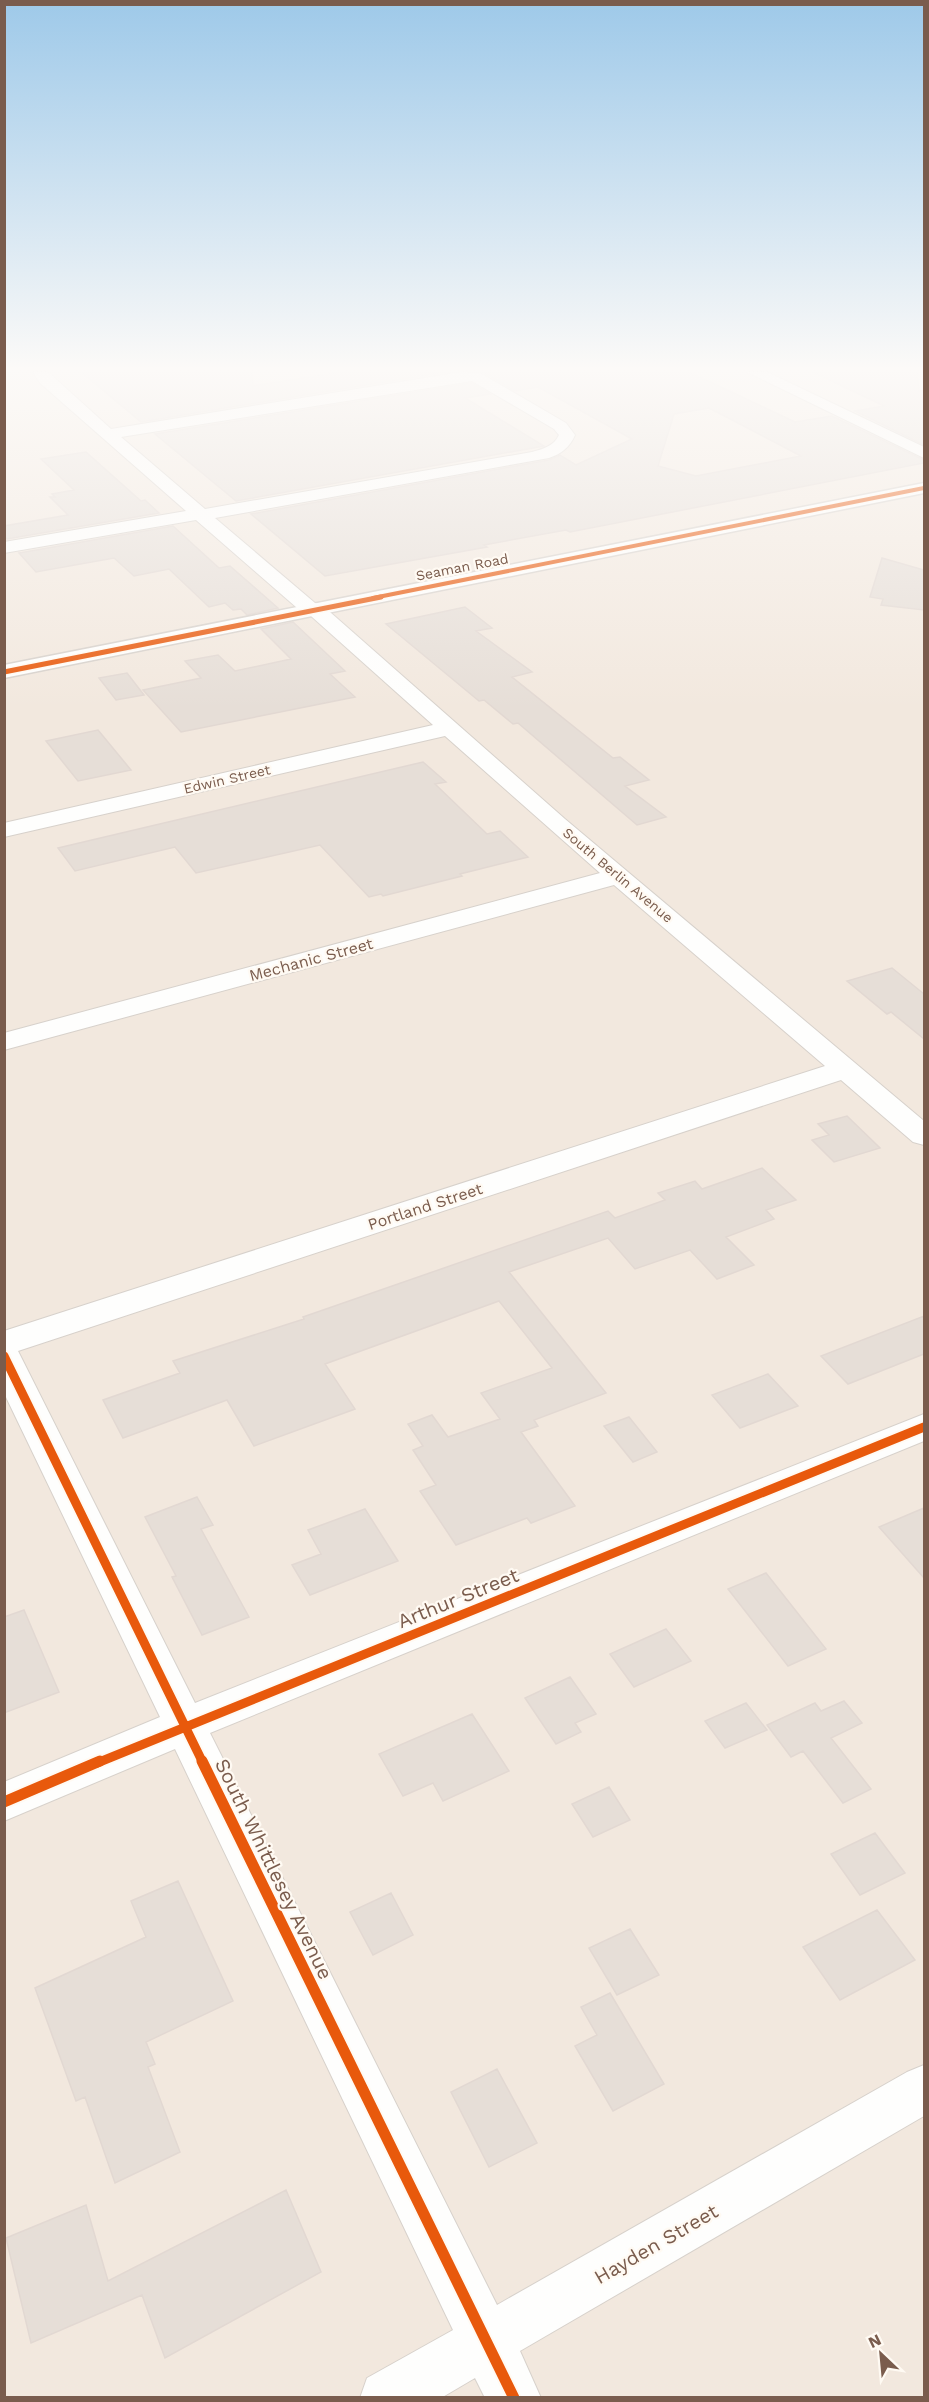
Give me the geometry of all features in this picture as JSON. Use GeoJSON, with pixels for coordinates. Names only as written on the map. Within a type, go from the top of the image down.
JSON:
{"type":"FeatureCollection","features":[{"type":"Feature","properties":{"kind":"street","name":"South Berlin Avenue"},"geometry":{"type":"LineString","coordinates":[[167,484],[618,876],[924,1136]]}},
{"type":"Feature","properties":{"kind":"street"},"geometry":{"type":"LineString","coordinates":[[4,548],[375,484]]}},
{"type":"Feature","properties":{"kind":"street","name":"Seaman Road"},"geometry":{"type":"LineString","coordinates":[[4,672],[924,488]]}},
{"type":"Feature","properties":{"kind":"street","name":"Edwin Street"},"geometry":{"type":"LineString","coordinates":[[4,830],[450,728]]}},
{"type":"Feature","properties":{"kind":"street","name":"Mechanic Street"},"geometry":{"type":"LineString","coordinates":[[4,1042],[618,876]]}},
{"type":"Feature","properties":{"kind":"street","name":"Portland Street"},"geometry":{"type":"LineString","coordinates":[[4,1343],[846,1069]]}},
{"type":"Feature","properties":{"kind":"street","name":"South Whittlesey Avenue"},"geometry":{"type":"LineString","coordinates":[[4,1356],[514,2397]]}},
{"type":"Feature","properties":{"kind":"street","name":"Arthur Street"},"geometry":{"type":"LineString","coordinates":[[4,1802],[186,1725],[924,1427]]}},
{"type":"Feature","properties":{"kind":"street","name":"Hayden Street"},"geometry":{"type":"LineString","coordinates":[[387,2397],[487,2342],[924,2089]]}},
{"type":"Feature","properties":{"kind":"shaded area"},"geometry":{"type":"Polygon","coordinates":[[[5,484],[924,484],[924,2397],[5,2397],[5,484]]]}},
{"type":"Feature","properties":{"kind":"building"},"geometry":{"type":"Polygon","coordinates":[[[68,484],[122,484],[159,513],[7,539],[4,536],[4,526],[68,515],[50,497],[55,497],[52,494],[74,490],[68,484]]]}},
{"type":"Feature","properties":{"kind":"building"},"geometry":{"type":"Polygon","coordinates":[[[216,484],[331,484],[236,501],[216,484]]]}},
{"type":"Feature","properties":{"kind":"building"},"geometry":{"type":"Polygon","coordinates":[[[416,484],[816,484],[570,532],[566,530],[484,545],[487,547],[325,576],[251,514],[416,484]]]}},
{"type":"Feature","properties":{"kind":"building"},"geometry":{"type":"Polygon","coordinates":[[[173,526],[219,568],[230,566],[278,608],[247,615],[241,609],[233,610],[225,603],[209,607],[169,569],[134,576],[114,558],[36,572],[19,553],[173,526]]]}},
{"type":"Feature","properties":{"kind":"building"},"geometry":{"type":"Polygon","coordinates":[[[882,558],[924,570],[924,610],[881,605],[883,599],[870,597],[882,558]]]}},
{"type":"Feature","properties":{"kind":"building"},"geometry":{"type":"Polygon","coordinates":[[[465,607],[492,628],[476,631],[532,672],[512,677],[613,758],[620,757],[649,780],[625,786],[666,817],[637,825],[518,723],[513,724],[484,700],[479,701],[386,624],[465,607]]]}},
{"type":"Feature","properties":{"kind":"building"},"geometry":{"type":"Polygon","coordinates":[[[293,622],[345,671],[330,674],[355,697],[181,732],[143,690],[201,678],[185,661],[218,655],[235,671],[291,659],[261,629],[293,622]]]}},
{"type":"Feature","properties":{"kind":"building"},"geometry":{"type":"Polygon","coordinates":[[[127,673],[144,695],[116,700],[99,678],[127,673]]]}},
{"type":"Feature","properties":{"kind":"building"},"geometry":{"type":"Polygon","coordinates":[[[98,730],[131,770],[78,781],[46,741],[98,730]]]}},
{"type":"Feature","properties":{"kind":"building"},"geometry":{"type":"Polygon","coordinates":[[[423,762],[446,782],[435,784],[487,834],[500,831],[528,857],[383,896],[381,894],[369,897],[320,845],[196,873],[175,847],[75,871],[58,848],[423,762]]]}},
{"type":"Feature","properties":{"kind":"building"},"geometry":{"type":"Polygon","coordinates":[[[892,968],[924,994],[924,1039],[891,1012],[887,1014],[847,981],[892,968]]]}},
{"type":"Feature","properties":{"kind":"building"},"geometry":{"type":"Polygon","coordinates":[[[847,1116],[880,1148],[834,1162],[812,1140],[829,1135],[818,1124],[847,1116]]]}},
{"type":"Feature","properties":{"kind":"building"},"geometry":{"type":"Polygon","coordinates":[[[762,1168],[796,1200],[766,1210],[774,1219],[726,1237],[754,1265],[717,1279],[690,1250],[635,1269],[608,1238],[509,1272],[606,1393],[534,1420],[538,1426],[521,1432],[575,1506],[531,1523],[527,1518],[456,1545],[420,1491],[436,1485],[413,1450],[423,1446],[408,1424],[432,1415],[448,1437],[500,1419],[481,1393],[552,1368],[499,1301],[325,1364],[355,1409],[254,1446],[227,1400],[123,1438],[103,1400],[180,1373],[173,1361],[304,1319],[303,1317],[608,1211],[615,1218],[665,1200],[658,1193],[695,1181],[702,1189],[762,1168]]]}},
{"type":"Feature","properties":{"kind":"building"},"geometry":{"type":"Polygon","coordinates":[[[924,1316],[924,1354],[848,1384],[821,1356],[924,1316]]]}},
{"type":"Feature","properties":{"kind":"building"},"geometry":{"type":"Polygon","coordinates":[[[768,1374],[798,1406],[740,1428],[712,1395],[768,1374]]]}},
{"type":"Feature","properties":{"kind":"building"},"geometry":{"type":"Polygon","coordinates":[[[629,1417],[657,1452],[633,1462],[604,1426],[629,1417]]]}},
{"type":"Feature","properties":{"kind":"building"},"geometry":{"type":"Polygon","coordinates":[[[197,1497],[213,1525],[201,1529],[249,1617],[202,1635],[172,1577],[176,1576],[145,1517],[197,1497]]]}},
{"type":"Feature","properties":{"kind":"building"},"geometry":{"type":"Polygon","coordinates":[[[924,1508],[924,1578],[879,1527],[924,1508]]]}},
{"type":"Feature","properties":{"kind":"building"},"geometry":{"type":"Polygon","coordinates":[[[365,1509],[398,1561],[310,1595],[292,1565],[321,1554],[308,1530],[365,1509]]]}},
{"type":"Feature","properties":{"kind":"building"},"geometry":{"type":"Polygon","coordinates":[[[766,1573],[826,1649],[788,1666],[728,1589],[766,1573]]]}},
{"type":"Feature","properties":{"kind":"building"},"geometry":{"type":"Polygon","coordinates":[[[24,1610],[59,1692],[4,1713],[4,1617],[24,1610]]]}},
{"type":"Feature","properties":{"kind":"building"},"geometry":{"type":"Polygon","coordinates":[[[666,1629],[691,1661],[634,1687],[610,1654],[666,1629]]]}},
{"type":"Feature","properties":{"kind":"building"},"geometry":{"type":"Polygon","coordinates":[[[570,1677],[596,1714],[575,1723],[581,1732],[556,1744],[525,1698],[570,1677]]]}},
{"type":"Feature","properties":{"kind":"building"},"geometry":{"type":"Polygon","coordinates":[[[844,1701],[862,1723],[831,1738],[871,1789],[843,1803],[803,1751],[791,1757],[767,1725],[815,1703],[821,1711],[844,1701]]]}},
{"type":"Feature","properties":{"kind":"building"},"geometry":{"type":"Polygon","coordinates":[[[746,1703],[767,1730],[725,1748],[705,1721],[746,1703]]]}},
{"type":"Feature","properties":{"kind":"building"},"geometry":{"type":"Polygon","coordinates":[[[472,1714],[509,1771],[443,1801],[433,1783],[403,1796],[379,1754],[472,1714]]]}},
{"type":"Feature","properties":{"kind":"building"},"geometry":{"type":"Polygon","coordinates":[[[609,1787],[630,1820],[593,1837],[572,1804],[609,1787]]]}},
{"type":"Feature","properties":{"kind":"building"},"geometry":{"type":"Polygon","coordinates":[[[875,1833],[905,1873],[860,1895],[831,1854],[875,1833]]]}},
{"type":"Feature","properties":{"kind":"building"},"geometry":{"type":"Polygon","coordinates":[[[178,1881],[233,2001],[146,2042],[155,2064],[148,2067],[180,2152],[115,2183],[85,2097],[76,2101],[35,1988],[146,1937],[131,1901],[178,1881]]]}},
{"type":"Feature","properties":{"kind":"building"},"geometry":{"type":"Polygon","coordinates":[[[391,1893],[413,1935],[373,1955],[350,1912],[391,1893]]]}},
{"type":"Feature","properties":{"kind":"building"},"geometry":{"type":"Polygon","coordinates":[[[877,1910],[915,1960],[840,2000],[803,1947],[877,1910]]]}},
{"type":"Feature","properties":{"kind":"building"},"geometry":{"type":"Polygon","coordinates":[[[630,1929],[659,1975],[617,1995],[589,1948],[630,1929]]]}},
{"type":"Feature","properties":{"kind":"building"},"geometry":{"type":"Polygon","coordinates":[[[610,1993],[664,2084],[613,2111],[575,2046],[597,2035],[581,2007],[610,1993]]]}},
{"type":"Feature","properties":{"kind":"building"},"geometry":{"type":"Polygon","coordinates":[[[497,2069],[537,2143],[489,2167],[451,2092],[497,2069]]]}},
{"type":"Feature","properties":{"kind":"building"},"geometry":{"type":"Polygon","coordinates":[[[286,2190],[321,2272],[165,2358],[142,2295],[31,2343],[6,2238],[86,2205],[108,2281],[286,2190]]]}},
{"type":"Feature","properties":{"kind":"cycle path"},"geometry":{"type":"LineString","coordinates":[[4,672],[924,488]]}},
{"type":"Feature","properties":{"kind":"cycle path"},"geometry":{"type":"LineString","coordinates":[[4,1356],[514,2398]]}},
{"type":"Feature","properties":{"kind":"cycle path"},"geometry":{"type":"LineString","coordinates":[[4,1802],[186,1725],[924,1427]]}}]}
